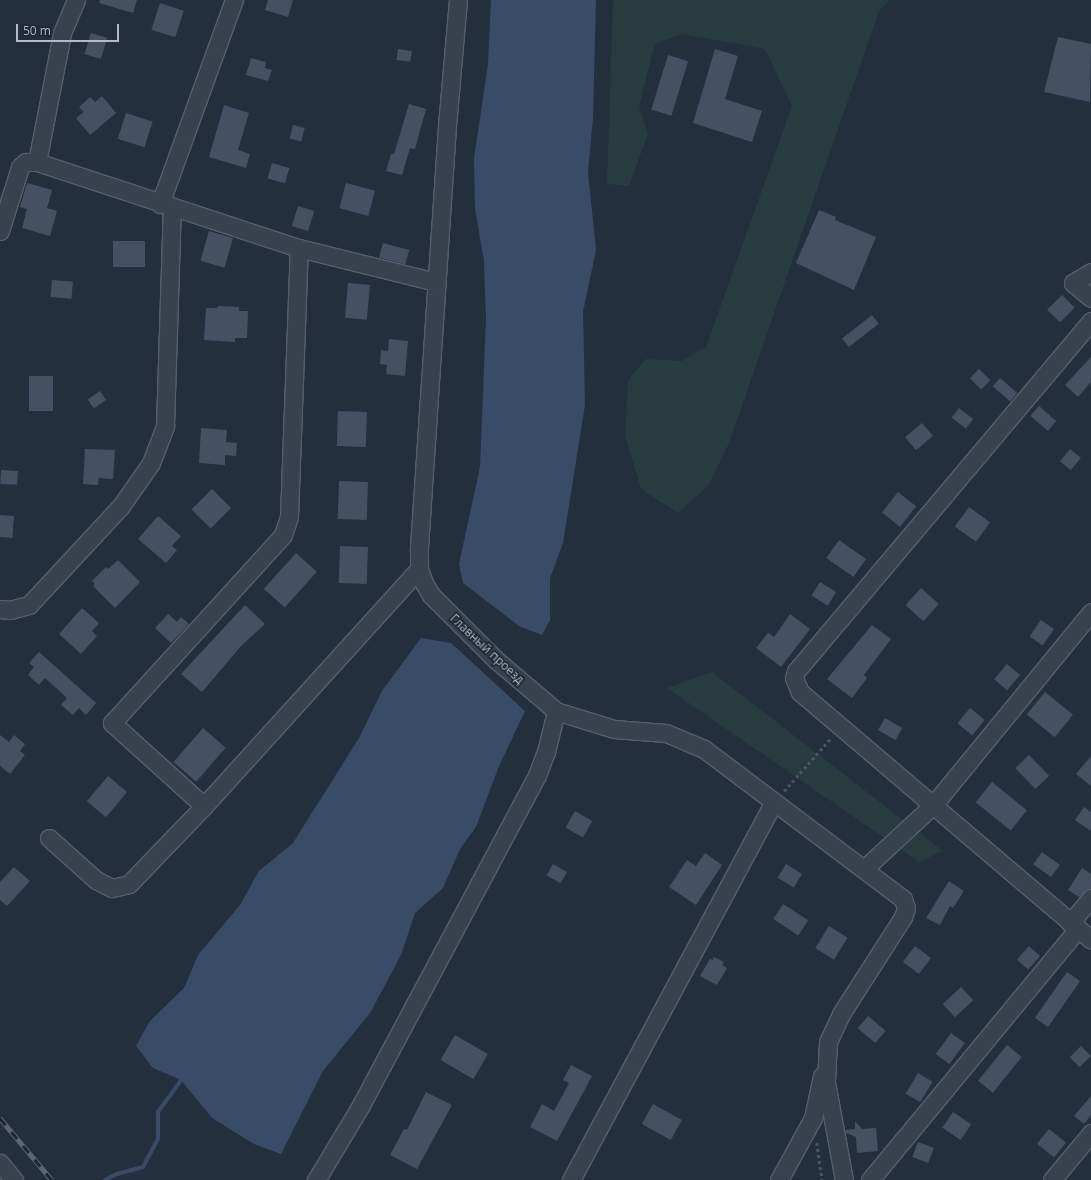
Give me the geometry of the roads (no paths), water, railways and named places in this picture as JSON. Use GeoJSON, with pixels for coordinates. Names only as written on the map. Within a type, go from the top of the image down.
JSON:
{"type":"FeatureCollection","features":[{"type":"Feature","properties":{"kind":"street"},"geometry":{"type":"LineString","coordinates":[[37,162],[62,33],[76,0]]}},
{"type":"Feature","properties":{"kind":"street"},"geometry":{"type":"LineString","coordinates":[[0,609],[10,610],[29,605],[121,506],[151,463],[165,426],[166,206],[234,0]]}},
{"type":"Feature","properties":{"kind":"street"},"geometry":{"type":"LineString","coordinates":[[48,838],[96,880],[112,888],[129,884],[422,576],[436,282],[458,0]]}},
{"type":"Feature","properties":{"kind":"street"},"geometry":{"type":"LineString","coordinates":[[0,231],[20,167],[26,162],[37,162],[166,206],[299,248],[436,282]]}},
{"type":"Feature","properties":{"kind":"street"},"geometry":{"type":"LineString","coordinates":[[204,806],[112,723],[283,535],[288,517],[299,248]]}},
{"type":"Feature","properties":{"kind":"street"},"geometry":{"type":"LineString","coordinates":[[1091,272],[1073,283],[1091,298]]}},
{"type":"Feature","properties":{"kind":"street"},"geometry":{"type":"LineString","coordinates":[[1080,931],[934,804],[800,692],[796,685],[796,671],[1091,320]]}},
{"type":"Feature","properties":{"kind":"street","name":"Главный проезд"},"geometry":{"type":"LineString","coordinates":[[422,576],[431,595],[494,659],[556,711]]}},
{"type":"Feature","properties":{"kind":"street"},"geometry":{"type":"LineString","coordinates":[[865,868],[934,804],[1091,612]]}},
{"type":"Feature","properties":{"kind":"street"},"geometry":{"type":"LineString","coordinates":[[316,1180],[361,1105],[537,776],[546,752],[556,711],[614,729],[666,733],[704,749],[865,868],[904,899],[906,908],[903,917],[841,1014],[828,1042],[813,1118],[779,1180]]}},
{"type":"Feature","properties":{"kind":"street"},"geometry":{"type":"LineString","coordinates":[[571,1180],[774,802]]}},
{"type":"Feature","properties":{"kind":"street"},"geometry":{"type":"LineString","coordinates":[[870,1180],[1080,931],[1091,898]]}},
{"type":"Feature","properties":{"kind":"street"},"geometry":{"type":"LineString","coordinates":[[826,1054],[826,1082],[844,1180]]}},
{"type":"Feature","properties":{"kind":"street"},"geometry":{"type":"LineString","coordinates":[[1052,1180],[1091,1133]]}},
{"type":"Feature","properties":{"kind":"street"},"geometry":{"type":"LineString","coordinates":[[0,1164],[14,1180]]}},
{"type":"Feature","properties":{"kind":"water"},"geometry":{"type":"Polygon","coordinates":[[[491,0],[596,0],[593,118],[588,172],[596,250],[583,312],[585,405],[563,543],[550,578],[550,620],[542,635],[519,626],[463,583],[459,564],[480,467],[486,319],[484,261],[475,208],[474,158],[488,64],[491,0]]]}},
{"type":"Feature","properties":{"kind":"water"},"geometry":{"type":"Polygon","coordinates":[[[421,638],[451,643],[525,711],[499,766],[476,827],[460,849],[443,888],[415,913],[401,955],[370,1013],[323,1071],[281,1154],[254,1144],[212,1118],[181,1080],[153,1068],[136,1046],[150,1021],[184,988],[198,955],[240,905],[259,871],[293,843],[359,738],[382,691],[421,638]]]}},
{"type":"Feature","properties":{"kind":"waterway"},"geometry":{"type":"LineString","coordinates":[[105,1180],[117,1174],[143,1167],[158,1139],[158,1112],[184,1076]]}},
{"type":"Feature","properties":{"kind":"railway"},"geometry":{"type":"LineString","coordinates":[[0,1118],[52,1180]]}}]}
